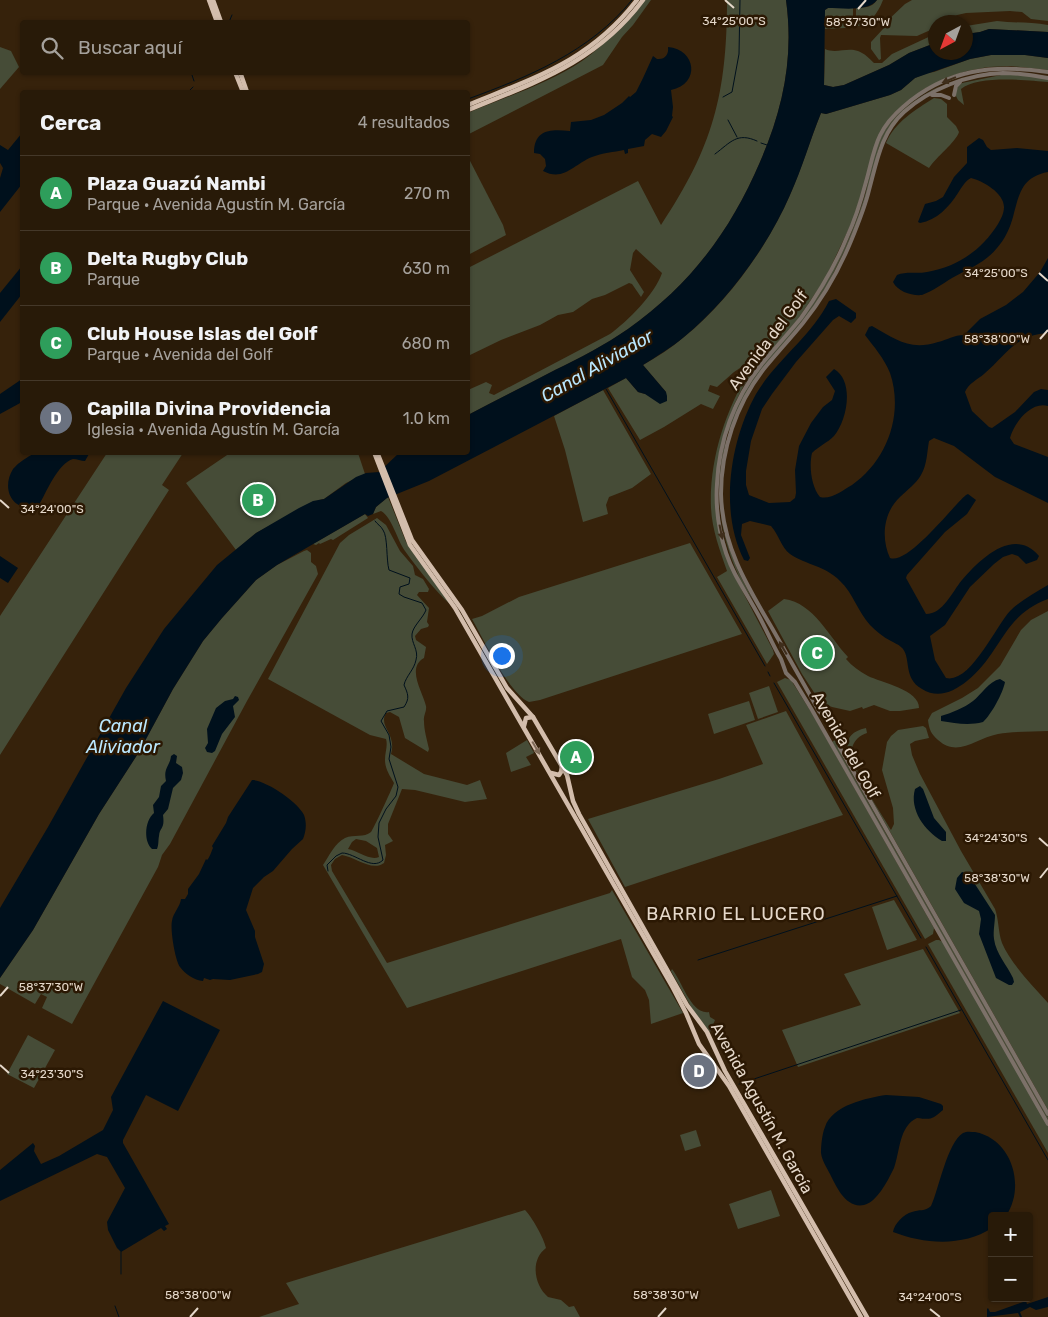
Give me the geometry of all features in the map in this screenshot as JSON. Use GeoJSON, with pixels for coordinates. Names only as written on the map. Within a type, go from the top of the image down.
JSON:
{"type":"FeatureCollection","features":[{"type":"Feature","properties":{"kind":"main road"},"geometry":{"type":"LineString","coordinates":[[211,0],[216,20]]}},
{"type":"Feature","properties":{"kind":"main road"},"geometry":{"type":"LineString","coordinates":[[211,0],[220,20]]}},
{"type":"Feature","properties":{"kind":"main road"},"geometry":{"type":"LineString","coordinates":[[470,104],[564,64],[601,38],[637,0]]}},
{"type":"Feature","properties":{"kind":"main road"},"geometry":{"type":"LineString","coordinates":[[470,109],[566,68],[604,41],[628,18],[643,0]]}},
{"type":"Feature","properties":{"kind":"main road"},"geometry":{"type":"LineString","coordinates":[[237,75],[242,90]]}},
{"type":"Feature","properties":{"kind":"main road"},"geometry":{"type":"LineString","coordinates":[[241,75],[246,90]]}},
{"type":"Feature","properties":{"kind":"main road"},"geometry":{"type":"LineString","coordinates":[[377,455],[393,500]]}},
{"type":"Feature","properties":{"kind":"main road","name":"Avenida Agustín M. García"},"geometry":{"type":"LineString","coordinates":[[393,500],[415,546],[458,604],[507,688],[533,717],[562,766],[570,782],[573,801],[577,811],[687,1005],[707,1032],[730,1079],[867,1317]]}},
{"type":"Feature","properties":{"kind":"main road","name":"Avenida Agustín M. García"},"geometry":{"type":"LineString","coordinates":[[393,500],[410,545],[455,608],[524,726],[684,1007],[703,1051],[729,1086],[861,1317]]}},
{"type":"Feature","properties":{"kind":"main road"},"geometry":{"type":"LineString","coordinates":[[524,726],[526,718],[533,717]]}},
{"type":"Feature","properties":{"kind":"main road"},"geometry":{"type":"LineString","coordinates":[[551,774],[559,775],[562,772],[562,766]]}},
{"type":"Feature","properties":{"kind":"main road"},"geometry":{"type":"LineString","coordinates":[[696,1037],[700,1030],[707,1032]]}},
{"type":"Feature","properties":{"kind":"main road"},"geometry":{"type":"LineString","coordinates":[[703,1051],[710,1051],[713,1044]]}},
{"type":"Feature","properties":{"kind":"street","name":"Avenida del Golf"},"geometry":{"type":"LineString","coordinates":[[1048,72],[1017,68],[995,68],[971,72],[935,86],[915,98],[886,125],[875,145],[866,185],[856,215],[830,274],[800,319],[753,376],[734,409],[725,436],[718,471],[717,494],[719,525],[725,549],[732,567],[760,618],[784,668],[798,686],[823,728],[1048,1124]]}},
{"type":"Feature","properties":{"kind":"street","name":"Avenida del Golf"},"geometry":{"type":"LineString","coordinates":[[1048,78],[1002,73],[985,74],[962,81],[928,96],[903,114],[886,136],[879,151],[864,208],[838,269],[811,313],[763,370],[735,419],[722,469],[721,495],[730,547],[743,578],[819,711],[836,728],[840,748],[1048,1114]]}},
{"type":"Feature","properties":{"kind":"street"},"geometry":{"type":"LineString","coordinates":[[954,95],[956,86],[962,81]]}},
{"type":"Feature","properties":{"kind":"street"},"geometry":{"type":"LineString","coordinates":[[928,96],[941,95],[949,98]]}},
{"type":"Feature","properties":{"kind":"street"},"geometry":{"type":"LineString","coordinates":[[784,668],[789,664],[793,666]]}},
{"type":"Feature","properties":{"kind":"street"},"geometry":{"type":"LineString","coordinates":[[823,728],[827,724],[832,724]]}},
{"type":"Feature","properties":{"kind":"street"},"geometry":{"type":"LineString","coordinates":[[827,737],[832,738],[837,735]]}},
{"type":"Feature","properties":{"kind":"green space"},"geometry":{"type":"Polygon","coordinates":[[[645,0],[651,0],[603,65],[470,133],[470,112],[555,77],[569,69],[600,47],[631,17],[645,0]]]}},
{"type":"Feature","properties":{"kind":"green space"},"geometry":{"type":"Polygon","coordinates":[[[727,0],[786,0],[789,42],[785,83],[775,122],[748,187],[721,234],[706,255],[671,294],[628,329],[583,356],[470,414],[470,389],[486,382],[492,385],[489,393],[494,395],[610,334],[633,315],[653,290],[662,273],[636,249],[633,253],[630,270],[644,292],[641,297],[632,284],[629,283],[592,299],[573,312],[558,315],[540,325],[501,340],[470,355],[470,267],[638,181],[661,225],[693,170],[714,118],[724,64],[727,0]]]}},
{"type":"Feature","properties":{"kind":"green space"},"geometry":{"type":"Polygon","coordinates":[[[877,0],[883,0],[873,17],[867,22],[853,27],[825,29],[825,10],[828,8],[853,8],[853,20],[856,20],[856,8],[871,6],[877,0]]]}},
{"type":"Feature","properties":{"kind":"green space"},"geometry":{"type":"Polygon","coordinates":[[[912,0],[1048,0],[1048,21],[1031,19],[1022,12],[1010,11],[928,15],[928,31],[917,36],[881,35],[881,59],[879,60],[871,49],[871,42],[883,29],[886,22],[912,0]]]}},
{"type":"Feature","properties":{"kind":"green space"},"geometry":{"type":"Polygon","coordinates":[[[997,21],[1035,23],[1048,25],[1048,32],[989,29],[973,33],[973,25],[997,21]]]}},
{"type":"Feature","properties":{"kind":"green space"},"geometry":{"type":"Polygon","coordinates":[[[928,37],[928,46],[909,53],[889,65],[844,85],[833,87],[824,85],[825,49],[833,51],[858,51],[874,63],[882,63],[892,54],[928,37]]]}},
{"type":"Feature","properties":{"kind":"green space"},"geometry":{"type":"Polygon","coordinates":[[[0,47],[11,51],[19,67],[0,89],[0,47]]]}},
{"type":"Feature","properties":{"kind":"green space"},"geometry":{"type":"Polygon","coordinates":[[[991,55],[1025,55],[1048,58],[1048,70],[1011,66],[988,67],[967,71],[951,76],[924,89],[894,113],[884,126],[852,222],[825,279],[798,319],[758,366],[743,387],[734,405],[719,454],[717,514],[734,575],[773,650],[774,654],[767,664],[717,577],[727,571],[719,548],[711,508],[713,472],[720,436],[733,402],[750,370],[743,366],[717,387],[710,385],[708,391],[720,396],[713,409],[701,404],[640,440],[608,388],[626,378],[638,392],[645,394],[666,392],[643,365],[674,345],[700,323],[731,291],[745,272],[781,214],[821,113],[826,114],[890,95],[901,90],[915,78],[973,58],[991,55]]]}},
{"type":"Feature","properties":{"kind":"green space"},"geometry":{"type":"Polygon","coordinates":[[[1006,74],[1048,78],[1048,82],[990,80],[978,82],[961,89],[964,105],[955,94],[958,86],[962,83],[1006,74]]]}},
{"type":"Feature","properties":{"kind":"green space"},"geometry":{"type":"Polygon","coordinates":[[[940,86],[920,98],[889,128],[879,147],[858,220],[828,284],[809,313],[760,372],[727,434],[741,399],[752,380],[812,305],[833,271],[857,220],[878,143],[887,127],[911,103],[940,86]]]}},
{"type":"Feature","properties":{"kind":"green space"},"geometry":{"type":"Polygon","coordinates":[[[934,98],[941,99],[947,104],[947,117],[959,132],[929,168],[886,143],[900,123],[934,98]]]}},
{"type":"Feature","properties":{"kind":"green space"},"geometry":{"type":"Polygon","coordinates":[[[470,161],[503,225],[506,235],[470,254],[470,161]]]}},
{"type":"Feature","properties":{"kind":"green space"},"geometry":{"type":"Polygon","coordinates":[[[603,390],[651,474],[632,488],[609,497],[606,505],[608,514],[583,522],[565,450],[554,416],[603,390]]]}},
{"type":"Feature","properties":{"kind":"green space"},"geometry":{"type":"Polygon","coordinates":[[[727,434],[721,469],[721,498],[729,547],[738,571],[754,602],[740,580],[731,558],[723,528],[719,481],[723,450],[727,434]]]}},
{"type":"Feature","properties":{"kind":"green space"},"geometry":{"type":"Polygon","coordinates":[[[106,455],[182,455],[162,485],[169,490],[0,755],[0,616],[106,455]]]}},
{"type":"Feature","properties":{"kind":"green space"},"geometry":{"type":"Polygon","coordinates":[[[227,455],[359,455],[365,474],[346,483],[324,499],[256,533],[236,550],[186,483],[227,455]]]}},
{"type":"Feature","properties":{"kind":"green space"},"geometry":{"type":"Polygon","coordinates":[[[388,497],[406,542],[451,605],[433,587],[405,551],[385,514],[381,511],[373,514],[376,507],[388,497]]]}},
{"type":"Feature","properties":{"kind":"green space"},"geometry":{"type":"Polygon","coordinates":[[[365,514],[368,518],[333,540],[331,539],[316,545],[313,544],[365,514]]]}},
{"type":"Feature","properties":{"kind":"green space"},"geometry":{"type":"Polygon","coordinates":[[[377,518],[386,525],[400,551],[413,566],[415,575],[423,579],[429,589],[428,592],[419,592],[417,595],[429,608],[427,622],[429,625],[421,629],[415,636],[416,640],[426,647],[424,658],[416,668],[416,674],[426,706],[424,724],[429,749],[428,752],[405,738],[399,717],[390,712],[386,713],[384,722],[392,741],[391,754],[424,774],[467,785],[480,780],[487,799],[465,802],[415,790],[402,789],[388,824],[388,834],[393,841],[385,845],[386,855],[384,863],[374,866],[342,855],[335,859],[331,865],[332,871],[387,963],[610,893],[612,890],[683,1013],[651,1024],[649,1000],[645,990],[632,977],[621,939],[407,1008],[323,865],[341,840],[368,834],[375,824],[394,783],[385,763],[386,739],[370,735],[268,679],[340,543],[349,535],[377,518]],[[356,839],[348,849],[368,857],[379,857],[377,848],[366,841],[356,839]]]}},
{"type":"Feature","properties":{"kind":"green space"},"geometry":{"type":"Polygon","coordinates":[[[690,543],[742,634],[529,702],[521,697],[505,677],[472,619],[482,616],[519,597],[690,543]]]}},
{"type":"Feature","properties":{"kind":"green space"},"geometry":{"type":"Polygon","coordinates":[[[307,550],[311,553],[311,562],[316,566],[318,574],[170,844],[162,855],[158,867],[72,1024],[42,1008],[47,997],[41,994],[35,1004],[0,984],[0,978],[33,930],[99,814],[139,752],[173,689],[203,641],[256,580],[277,565],[307,550]]]}},
{"type":"Feature","properties":{"kind":"green space"},"geometry":{"type":"Polygon","coordinates":[[[784,599],[795,602],[812,614],[848,657],[846,659],[853,666],[868,676],[913,696],[918,702],[919,708],[890,711],[874,705],[850,711],[827,705],[817,697],[802,674],[768,611],[784,599]]]}},
{"type":"Feature","properties":{"kind":"green space"},"geometry":{"type":"Polygon","coordinates":[[[1048,611],[1048,731],[998,734],[960,747],[945,745],[938,740],[929,726],[928,720],[932,713],[978,688],[1000,666],[1021,630],[1031,620],[1048,611]]]}},
{"type":"Feature","properties":{"kind":"green space"},"geometry":{"type":"Polygon","coordinates":[[[785,678],[791,680],[813,715],[934,928],[933,934],[925,939],[777,682],[785,678]]]}},
{"type":"Feature","properties":{"kind":"green space"},"geometry":{"type":"Polygon","coordinates":[[[769,686],[778,712],[758,719],[749,693],[769,686]]]}},
{"type":"Feature","properties":{"kind":"green space"},"geometry":{"type":"Polygon","coordinates":[[[749,701],[755,720],[714,734],[708,714],[749,701]]]}},
{"type":"Feature","properties":{"kind":"green space"},"geometry":{"type":"Polygon","coordinates":[[[786,711],[843,815],[625,887],[588,819],[763,764],[746,725],[786,711]]]}},
{"type":"Feature","properties":{"kind":"green space"},"geometry":{"type":"Polygon","coordinates":[[[923,726],[926,728],[929,738],[910,744],[912,755],[920,774],[961,851],[995,909],[1002,943],[1006,951],[1048,1003],[1048,1110],[864,786],[848,753],[847,745],[849,738],[855,732],[866,728],[867,733],[859,737],[854,743],[852,749],[853,758],[861,779],[891,830],[894,824],[893,808],[882,770],[887,742],[898,730],[923,726]]]}},
{"type":"Feature","properties":{"kind":"green space"},"geometry":{"type":"Polygon","coordinates":[[[527,740],[534,753],[526,757],[531,765],[511,772],[506,753],[527,740]]]}},
{"type":"Feature","properties":{"kind":"green space"},"geometry":{"type":"Polygon","coordinates":[[[835,740],[843,758],[1048,1120],[832,742],[835,740]]]}},
{"type":"Feature","properties":{"kind":"green space"},"geometry":{"type":"Polygon","coordinates":[[[587,744],[591,760],[568,768],[562,759],[565,751],[572,747],[575,748],[587,744]]]}},
{"type":"Feature","properties":{"kind":"green space"},"geometry":{"type":"Polygon","coordinates":[[[894,900],[917,940],[887,950],[872,907],[894,900]]]}},
{"type":"Feature","properties":{"kind":"green space"},"geometry":{"type":"Polygon","coordinates":[[[936,940],[943,942],[1048,1126],[1048,1153],[928,944],[936,940]]]}},
{"type":"Feature","properties":{"kind":"green space"},"geometry":{"type":"Polygon","coordinates":[[[923,949],[960,1013],[798,1067],[782,1030],[861,1005],[844,974],[923,949]]]}},
{"type":"Feature","properties":{"kind":"green space"},"geometry":{"type":"Polygon","coordinates":[[[672,969],[692,1003],[703,1012],[709,1012],[710,1017],[715,1020],[710,1032],[694,1012],[671,971],[672,969]]]}},
{"type":"Feature","properties":{"kind":"green space"},"geometry":{"type":"Polygon","coordinates":[[[28,1035],[55,1050],[34,1088],[7,1074],[28,1035]]]}},
{"type":"Feature","properties":{"kind":"green space"},"geometry":{"type":"Polygon","coordinates":[[[697,1058],[705,1060],[715,1072],[689,1083],[692,1063],[697,1058]]]}},
{"type":"Feature","properties":{"kind":"green space"},"geometry":{"type":"Polygon","coordinates":[[[696,1130],[701,1146],[685,1151],[680,1135],[696,1130]]]}},
{"type":"Feature","properties":{"kind":"green space"},"geometry":{"type":"Polygon","coordinates":[[[771,1190],[780,1216],[738,1229],[729,1204],[771,1190]]]}},
{"type":"Feature","properties":{"kind":"green space"},"geometry":{"type":"Polygon","coordinates":[[[525,1210],[531,1217],[546,1248],[541,1253],[536,1266],[537,1279],[543,1292],[548,1297],[561,1300],[569,1307],[574,1306],[580,1317],[259,1317],[299,1304],[286,1283],[525,1210]]]}},
{"type":"Feature","properties":{"kind":"water","name":"Canal Aliviador"},"geometry":{"type":"Polygon","coordinates":[[[786,0],[877,0],[873,4],[861,8],[828,8],[825,10],[824,85],[833,87],[844,85],[928,46],[928,60],[967,60],[915,78],[901,90],[890,95],[826,114],[821,113],[781,214],[745,272],[700,323],[674,345],[643,365],[666,392],[667,401],[660,404],[645,394],[638,392],[626,378],[429,481],[387,498],[376,507],[373,514],[368,516],[365,514],[277,565],[256,580],[203,641],[173,689],[139,752],[99,814],[33,930],[0,978],[0,908],[126,688],[164,629],[217,565],[256,533],[313,501],[324,499],[356,477],[366,473],[379,472],[397,455],[470,455],[470,414],[601,346],[628,329],[671,294],[706,255],[721,234],[760,162],[775,122],[785,83],[789,42],[786,0]]]}},
{"type":"Feature","properties":{"kind":"water","name":"Canal Aliviador"},"geometry":{"type":"Polygon","coordinates":[[[989,29],[1048,32],[1048,58],[1025,55],[991,55],[973,58],[973,33],[989,29]]]}},
{"type":"Feature","properties":{"kind":"water"},"geometry":{"type":"Polygon","coordinates":[[[668,47],[677,49],[684,54],[689,60],[691,74],[681,87],[671,90],[673,117],[661,137],[652,134],[645,140],[644,146],[628,149],[628,153],[625,154],[624,150],[596,156],[563,173],[550,174],[543,171],[546,166],[545,159],[540,154],[534,153],[537,139],[540,135],[556,130],[570,131],[571,122],[591,120],[604,115],[622,103],[636,92],[653,56],[657,59],[664,57],[667,54],[668,47]]]}},
{"type":"Feature","properties":{"kind":"water"},"geometry":{"type":"Polygon","coordinates":[[[20,135],[20,187],[0,212],[0,178],[3,168],[0,163],[0,145],[8,150],[20,135]]]}},
{"type":"Feature","properties":{"kind":"water"},"geometry":{"type":"Polygon","coordinates":[[[979,138],[991,150],[1017,148],[1048,151],[1048,172],[1032,178],[1023,188],[1007,233],[1000,245],[987,258],[922,295],[914,295],[902,291],[893,282],[897,275],[938,270],[968,256],[992,233],[1000,220],[1004,207],[1001,197],[992,188],[971,178],[965,182],[951,203],[942,212],[932,219],[918,222],[925,204],[943,197],[954,177],[967,163],[967,147],[979,138]]]}},
{"type":"Feature","properties":{"kind":"water"},"geometry":{"type":"Polygon","coordinates":[[[1048,258],[1048,333],[1027,337],[1019,342],[971,384],[965,392],[972,411],[992,428],[1015,412],[1034,392],[1041,389],[1048,390],[1048,406],[1035,407],[1024,414],[1015,426],[1010,438],[1014,444],[1048,457],[1048,503],[995,477],[954,446],[934,438],[929,441],[926,463],[921,475],[894,503],[887,518],[885,542],[887,550],[890,558],[898,558],[908,553],[930,534],[966,495],[968,494],[976,500],[967,514],[945,532],[907,575],[906,578],[926,614],[932,613],[947,602],[969,572],[988,555],[998,549],[1008,545],[1019,544],[1029,548],[1039,556],[1037,560],[1026,564],[1018,556],[1012,554],[1003,557],[970,587],[945,625],[930,636],[935,660],[946,678],[955,677],[964,672],[982,652],[1010,611],[1019,603],[1048,585],[1048,599],[1033,606],[1011,625],[979,670],[967,681],[951,691],[934,694],[916,684],[909,673],[904,651],[900,646],[882,636],[870,625],[845,586],[829,572],[790,554],[784,548],[771,526],[750,521],[742,524],[741,535],[750,558],[748,561],[744,560],[736,541],[732,520],[730,498],[734,454],[747,413],[756,394],[773,370],[813,326],[829,301],[836,299],[856,313],[856,318],[851,323],[839,316],[833,320],[796,362],[762,409],[751,441],[746,471],[746,485],[749,495],[769,503],[790,502],[795,498],[795,470],[799,446],[811,423],[823,407],[832,400],[835,391],[826,377],[834,369],[845,382],[847,401],[845,411],[839,429],[834,436],[812,453],[811,470],[813,482],[820,497],[833,496],[841,492],[864,475],[875,463],[883,450],[893,420],[895,404],[890,373],[882,358],[865,335],[869,327],[872,326],[903,342],[919,345],[964,335],[980,319],[1006,305],[1023,292],[1040,272],[1048,258]]]}},
{"type":"Feature","properties":{"kind":"water"},"geometry":{"type":"Polygon","coordinates":[[[20,268],[20,297],[0,322],[0,293],[20,268]]]}},
{"type":"Feature","properties":{"kind":"water"},"geometry":{"type":"Polygon","coordinates":[[[20,380],[20,403],[0,414],[0,394],[20,380]]]}},
{"type":"Feature","properties":{"kind":"water"},"geometry":{"type":"Polygon","coordinates":[[[31,455],[88,455],[85,461],[73,459],[62,466],[39,505],[30,507],[16,504],[9,492],[8,485],[13,469],[31,455]]]}},
{"type":"Feature","properties":{"kind":"water"},"geometry":{"type":"Polygon","coordinates":[[[0,556],[18,568],[8,583],[0,578],[0,556]]]}},
{"type":"Feature","properties":{"kind":"water"},"geometry":{"type":"Polygon","coordinates":[[[1000,679],[1005,682],[1002,692],[983,722],[967,724],[941,721],[941,716],[969,704],[989,685],[1000,679]]]}},
{"type":"Feature","properties":{"kind":"water"},"geometry":{"type":"Polygon","coordinates":[[[235,696],[239,700],[233,706],[235,717],[222,734],[215,751],[212,753],[207,752],[205,748],[208,743],[207,729],[216,708],[235,696]]]}},
{"type":"Feature","properties":{"kind":"water"},"geometry":{"type":"Polygon","coordinates":[[[174,754],[177,756],[176,763],[182,767],[183,773],[181,780],[173,788],[168,809],[163,815],[163,826],[157,849],[152,849],[147,841],[147,825],[154,813],[153,805],[159,797],[161,786],[166,781],[166,770],[171,756],[174,754]]]}},
{"type":"Feature","properties":{"kind":"water"},"geometry":{"type":"Polygon","coordinates":[[[252,780],[273,788],[296,804],[304,815],[305,833],[303,839],[273,871],[253,888],[246,910],[255,931],[255,937],[264,964],[262,972],[230,980],[210,980],[204,978],[203,981],[187,974],[178,963],[172,937],[173,918],[181,899],[185,899],[188,894],[188,889],[199,874],[206,859],[209,858],[212,846],[228,817],[252,780]]]}},
{"type":"Feature","properties":{"kind":"water"},"geometry":{"type":"Polygon","coordinates":[[[920,786],[923,789],[934,818],[946,832],[946,841],[942,841],[930,832],[916,812],[914,805],[915,789],[920,786]]]}},
{"type":"Feature","properties":{"kind":"water"},"geometry":{"type":"Polygon","coordinates":[[[962,872],[971,878],[995,915],[995,944],[999,955],[1013,978],[1014,982],[1012,985],[996,978],[979,934],[981,919],[979,911],[964,903],[955,889],[957,878],[962,872]]]}},
{"type":"Feature","properties":{"kind":"water"},"geometry":{"type":"Polygon","coordinates":[[[163,1001],[220,1030],[178,1111],[146,1095],[123,1140],[169,1224],[165,1226],[167,1229],[164,1231],[161,1228],[121,1252],[117,1248],[108,1230],[107,1222],[125,1188],[107,1157],[97,1154],[0,1201],[0,1170],[33,1143],[35,1146],[34,1151],[41,1164],[59,1156],[103,1130],[113,1110],[111,1097],[163,1001]]]}},
{"type":"Feature","properties":{"kind":"water"},"geometry":{"type":"Polygon","coordinates":[[[886,1095],[919,1097],[941,1104],[943,1110],[932,1118],[917,1118],[911,1122],[903,1133],[894,1168],[876,1198],[864,1205],[852,1204],[842,1196],[822,1159],[821,1144],[823,1133],[829,1119],[842,1108],[869,1098],[886,1095]]]}},
{"type":"Feature","properties":{"kind":"water"},"geometry":{"type":"Polygon","coordinates":[[[968,1132],[988,1136],[998,1144],[1012,1165],[1015,1191],[1008,1212],[988,1212],[988,1230],[956,1241],[930,1241],[893,1232],[897,1223],[906,1215],[931,1206],[952,1146],[957,1138],[963,1133],[968,1132]]]}},
{"type":"Feature","properties":{"kind":"water"},"geometry":{"type":"Polygon","coordinates":[[[1048,1297],[1048,1307],[1036,1310],[1030,1307],[1020,1312],[1022,1317],[1018,1313],[987,1317],[988,1308],[990,1312],[995,1312],[1023,1302],[1027,1304],[1048,1297]]]}},
{"type":"Feature","properties":{"kind":"waterway"},"geometry":{"type":"LineString","coordinates":[[470,98],[513,82],[557,61],[597,34],[632,0]]}},
{"type":"Feature","properties":{"kind":"waterway"},"geometry":{"type":"LineString","coordinates":[[723,97],[732,92],[739,54],[740,0]]}},
{"type":"Feature","properties":{"kind":"waterway"},"geometry":{"type":"LineString","coordinates":[[230,20],[232,15]]}},
{"type":"Feature","properties":{"kind":"waterway"},"geometry":{"type":"LineString","coordinates":[[192,75],[194,81]]}},
{"type":"Feature","properties":{"kind":"waterway"},"geometry":{"type":"LineString","coordinates":[[190,90],[193,87]]}},
{"type":"Feature","properties":{"kind":"waterway"},"geometry":{"type":"LineString","coordinates":[[728,120],[737,137]]}},
{"type":"Feature","properties":{"kind":"waterway"},"geometry":{"type":"LineString","coordinates":[[715,154],[730,142],[739,138],[750,138],[757,141]]}},
{"type":"Feature","properties":{"kind":"waterway"},"geometry":{"type":"LineString","coordinates":[[761,143],[767,145]]}},
{"type":"Feature","properties":{"kind":"waterway"},"geometry":{"type":"LineString","coordinates":[[606,389],[765,666]]}},
{"type":"Feature","properties":{"kind":"waterway"},"geometry":{"type":"LineString","coordinates":[[328,871],[327,865],[342,853],[374,864],[383,860],[378,837],[379,823],[386,809],[396,796],[398,787],[389,759],[391,747],[389,735],[381,721],[387,711],[404,707],[407,701],[408,698],[404,685],[414,667],[417,656],[412,634],[426,610],[422,603],[399,594],[400,587],[409,584],[410,578],[389,570],[385,533],[375,521]]}},
{"type":"Feature","properties":{"kind":"waterway"},"geometry":{"type":"LineString","coordinates":[[768,672],[770,676]]}},
{"type":"Feature","properties":{"kind":"waterway"},"geometry":{"type":"LineString","coordinates":[[774,683],[921,938]]}},
{"type":"Feature","properties":{"kind":"waterway"},"geometry":{"type":"LineString","coordinates":[[698,960],[897,896]]}},
{"type":"Feature","properties":{"kind":"waterway"},"geometry":{"type":"LineString","coordinates":[[926,947],[1048,1160]]}},
{"type":"Feature","properties":{"kind":"waterway"},"geometry":{"type":"LineString","coordinates":[[739,1084],[961,1010]]}},
{"type":"Feature","properties":{"kind":"waterway"},"geometry":{"type":"LineString","coordinates":[[121,1252],[121,1274]]}},
{"type":"Feature","properties":{"kind":"waterway"},"geometry":{"type":"LineString","coordinates":[[115,1306],[119,1317]]}},
{"type":"Feature","properties":{"kind":"place","name":"Delta Rugby Club"},"geometry":{"type":"Point","coordinates":[258,500]}},
{"type":"Feature","properties":{"kind":"place","name":"Club House Islas del Golf"},"geometry":{"type":"Point","coordinates":[817,653]}},
{"type":"Feature","properties":{"kind":"place","name":"Plaza Guazú Nambi"},"geometry":{"type":"Point","coordinates":[576,757]}},
{"type":"Feature","properties":{"kind":"place","name":"Capilla Divina Providencia"},"geometry":{"type":"Point","coordinates":[699,1071]}},
{"type":"Feature","properties":{"kind":"district","name":"BARRIO EL LUCERO"},"geometry":{"type":"Point","coordinates":[736,914]}}]}
